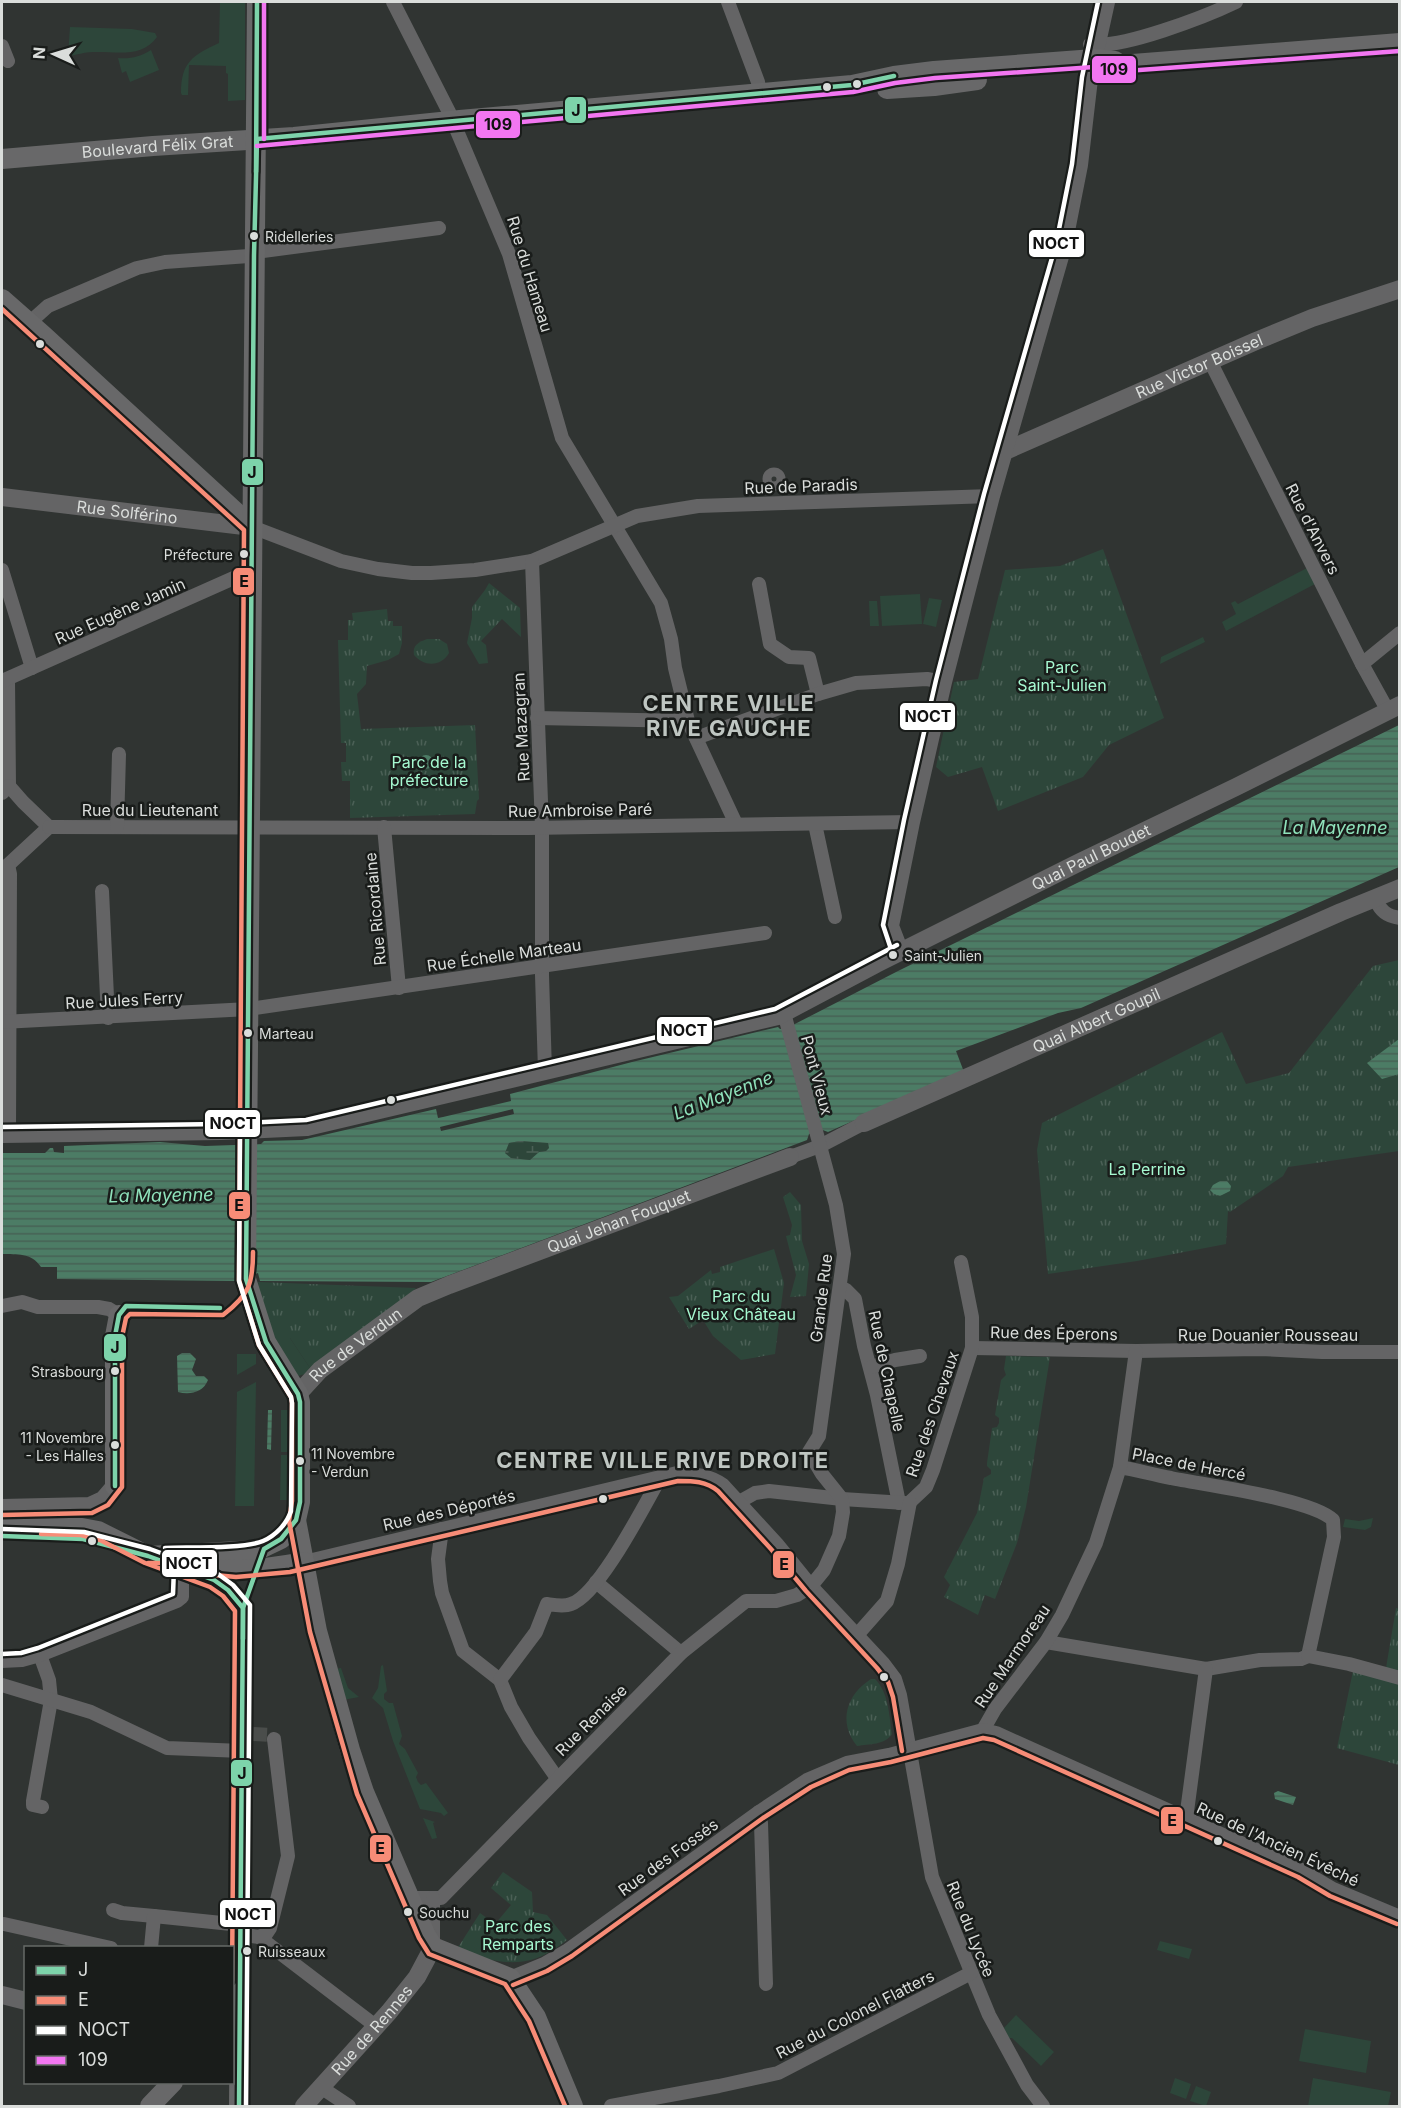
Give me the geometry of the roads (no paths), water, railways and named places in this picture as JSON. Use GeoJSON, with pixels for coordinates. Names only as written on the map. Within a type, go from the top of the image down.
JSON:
{"type":"FeatureCollection","features":[{"type":"Feature","properties":{"kind":"main road","name":"Rue de Verdun"},"geometry":{"type":"LineString","coordinates":[[257,2],[246,1279],[266,1342],[298,1394],[300,1402],[300,1502],[296,1520],[317,1631],[350,1750],[364,1792],[432,1947]]}},
{"type":"Feature","properties":{"kind":"main road","name":"Boulevard Félix Grat"},"geometry":{"type":"LineString","coordinates":[[2,159],[300,136],[452,120],[852,85],[894,76],[934,71],[1090,57],[1112,68],[1120,64],[1400,43]]}},
{"type":"Feature","properties":{"kind":"main road"},"geometry":{"type":"LineString","coordinates":[[2,299],[252,527]]}},
{"type":"Feature","properties":{"kind":"main road"},"geometry":{"type":"LineString","coordinates":[[115,1486],[115,1336],[118,1318]]}},
{"type":"Feature","properties":{"kind":"main road"},"geometry":{"type":"LineString","coordinates":[[177,1561],[264,1549],[281,1539],[296,1520]]}},
{"type":"Feature","properties":{"kind":"main road"},"geometry":{"type":"LineString","coordinates":[[2,1527],[82,1528],[103,1533],[148,1556],[206,1568],[237,1570],[304,1562]]}},
{"type":"Feature","properties":{"kind":"main road"},"geometry":{"type":"LineString","coordinates":[[177,1561],[214,1580],[228,1590],[243,1608],[247,1932],[236,2021],[239,2106]]}},
{"type":"Feature","properties":{"kind":"main road"},"geometry":{"type":"LineString","coordinates":[[432,1947],[510,1978],[536,2017],[573,2106]]}},
{"type":"Feature","properties":{"kind":"main road"},"geometry":{"type":"LineString","coordinates":[[150,2106],[171,2084]]}},
{"type":"Feature","properties":{"kind":"street","name":"Rue du Hameau"},"geometry":{"type":"LineString","coordinates":[[393,2],[452,120],[490,204],[509,254],[562,438],[661,603],[688,721],[736,824]]}},
{"type":"Feature","properties":{"kind":"street"},"geometry":{"type":"LineString","coordinates":[[728,2],[760,93]]}},
{"type":"Feature","properties":{"kind":"street"},"geometry":{"type":"LineString","coordinates":[[900,952],[890,926],[943,682],[1003,452],[1063,246],[1079,165],[1095,2]]}},
{"type":"Feature","properties":{"kind":"street"},"geometry":{"type":"LineString","coordinates":[[1090,57],[1106,2]]}},
{"type":"Feature","properties":{"kind":"street"},"geometry":{"type":"LineString","coordinates":[[1090,57],[1124,41],[1180,24],[1236,2]]}},
{"type":"Feature","properties":{"kind":"street"},"geometry":{"type":"LineString","coordinates":[[2,46],[8,61]]}},
{"type":"Feature","properties":{"kind":"street"},"geometry":{"type":"LineString","coordinates":[[29,323],[48,306],[137,268],[165,262],[254,255],[263,251],[439,228]]}},
{"type":"Feature","properties":{"kind":"street","name":"Rue Victor Boissel"},"geometry":{"type":"LineString","coordinates":[[1003,452],[1312,318],[1400,289]]}},
{"type":"Feature","properties":{"kind":"street","name":"Rue d'Anvers"},"geometry":{"type":"LineString","coordinates":[[1210,361],[1362,664],[1394,708]]}},
{"type":"Feature","properties":{"kind":"street"},"geometry":{"type":"LineString","coordinates":[[773,483],[775,503]]}},
{"type":"Feature","properties":{"kind":"street","name":"Rue de Paradis"},"geometry":{"type":"LineString","coordinates":[[252,527],[341,561],[412,573],[475,570],[532,561],[637,516],[699,506],[991,496]]}},
{"type":"Feature","properties":{"kind":"street","name":"Rue Solférino"},"geometry":{"type":"LineString","coordinates":[[2,497],[252,527]]}},
{"type":"Feature","properties":{"kind":"street","name":"Rue Mazagran"},"geometry":{"type":"LineString","coordinates":[[532,561],[542,828],[545,1071]]}},
{"type":"Feature","properties":{"kind":"street"},"geometry":{"type":"LineString","coordinates":[[2,570],[32,668]]}},
{"type":"Feature","properties":{"kind":"street","name":"Rue Eugène Jamin"},"geometry":{"type":"LineString","coordinates":[[4,680],[236,577],[253,576]]}},
{"type":"Feature","properties":{"kind":"street"},"geometry":{"type":"LineString","coordinates":[[759,584],[770,645],[789,657],[809,658],[818,694]]}},
{"type":"Feature","properties":{"kind":"street"},"geometry":{"type":"LineString","coordinates":[[1362,664],[1400,633]]}},
{"type":"Feature","properties":{"kind":"street"},"geometry":{"type":"LineString","coordinates":[[696,738],[818,694],[856,683],[927,679],[943,682]]}},
{"type":"Feature","properties":{"kind":"street"},"geometry":{"type":"LineString","coordinates":[[4,680],[5,790],[23,802],[49,827],[5,862],[10,874],[5,1134]]}},
{"type":"Feature","properties":{"kind":"street","name":"Quai Paul Boudet"},"geometry":{"type":"LineString","coordinates":[[5,1134],[307,1127],[784,1013],[799,1003],[900,952],[1394,708]]}},
{"type":"Feature","properties":{"kind":"street"},"geometry":{"type":"LineString","coordinates":[[537,717],[688,721]]}},
{"type":"Feature","properties":{"kind":"street"},"geometry":{"type":"LineString","coordinates":[[117,827],[119,754]]}},
{"type":"Feature","properties":{"kind":"street","name":"Rue Ambroise Paré"},"geometry":{"type":"LineString","coordinates":[[250,826],[542,828],[911,822]]}},
{"type":"Feature","properties":{"kind":"street"},"geometry":{"type":"LineString","coordinates":[[815,824],[836,917]]}},
{"type":"Feature","properties":{"kind":"street","name":"Rue du Lieutenant"},"geometry":{"type":"LineString","coordinates":[[49,827],[250,826]]}},
{"type":"Feature","properties":{"kind":"street","name":"Rue Ricordaine"},"geometry":{"type":"LineString","coordinates":[[384,827],[399,988]]}},
{"type":"Feature","properties":{"kind":"street","name":"Quai Albert Goupil"},"geometry":{"type":"LineString","coordinates":[[820,1146],[864,1123],[1330,916],[1400,888]]}},
{"type":"Feature","properties":{"kind":"street"},"geometry":{"type":"LineString","coordinates":[[102,891],[108,1018]]}},
{"type":"Feature","properties":{"kind":"street"},"geometry":{"type":"LineString","coordinates":[[1375,899],[1381,911],[1386,915],[1400,918]]}},
{"type":"Feature","properties":{"kind":"street","name":"Rue Échelle Marteau"},"geometry":{"type":"LineString","coordinates":[[249,1010],[765,933]]}},
{"type":"Feature","properties":{"kind":"street","name":"Rue Jules Ferry"},"geometry":{"type":"LineString","coordinates":[[6,1022],[249,1010]]}},
{"type":"Feature","properties":{"kind":"street","name":"Pont Vieux"},"geometry":{"type":"LineString","coordinates":[[784,1013],[820,1146]]}},
{"type":"Feature","properties":{"kind":"street","name":"Quai Jehan Fouquet"},"geometry":{"type":"LineString","coordinates":[[418,1298],[820,1146]]}},
{"type":"Feature","properties":{"kind":"street","name":"Grande Rue"},"geometry":{"type":"LineString","coordinates":[[820,1146],[838,1214],[844,1254],[819,1436],[809,1452],[822,1474],[842,1499]]}},
{"type":"Feature","properties":{"kind":"street","name":"Rue des Chevaux"},"geometry":{"type":"LineString","coordinates":[[904,1503],[926,1486],[972,1348],[972,1317],[961,1262]]}},
{"type":"Feature","properties":{"kind":"street","name":"Rue de Chapelle"},"geometry":{"type":"LineString","coordinates":[[840,1287],[855,1299],[864,1346],[904,1503]]}},
{"type":"Feature","properties":{"kind":"street","name":"Rue de Verdun"},"geometry":{"type":"LineString","coordinates":[[298,1394],[320,1370],[418,1298]]}},
{"type":"Feature","properties":{"kind":"street"},"geometry":{"type":"LineString","coordinates":[[2,1306],[22,1302],[38,1307],[98,1307],[109,1309],[118,1318]]}},
{"type":"Feature","properties":{"kind":"street","name":"Rue des Éperons"},"geometry":{"type":"LineString","coordinates":[[972,1348],[1136,1351]]}},
{"type":"Feature","properties":{"kind":"street","name":"Rue Douanier Rousseau"},"geometry":{"type":"LineString","coordinates":[[1136,1351],[1260,1349],[1296,1352],[1400,1352]]}},
{"type":"Feature","properties":{"kind":"street","name":"Place de Hercé"},"geometry":{"type":"LineString","coordinates":[[1136,1351],[1120,1467],[1304,1506],[1329,1516],[1333,1520],[1334,1537],[1308,1656]]}},
{"type":"Feature","properties":{"kind":"street"},"geometry":{"type":"LineString","coordinates":[[871,1367],[920,1356]]}},
{"type":"Feature","properties":{"kind":"street","name":"Rue Marmoreau"},"geometry":{"type":"LineString","coordinates":[[983,1730],[994,1709],[1046,1642],[1062,1615],[1096,1543],[1120,1467]]}},
{"type":"Feature","properties":{"kind":"street","name":"Rue des Déportés"},"geometry":{"type":"LineString","coordinates":[[304,1562],[662,1476],[677,1473],[700,1474],[723,1485],[811,1586]]}},
{"type":"Feature","properties":{"kind":"street"},"geometry":{"type":"LineString","coordinates":[[500,1680],[536,1632],[547,1604],[569,1605],[579,1599],[596,1582],[662,1476]]}},
{"type":"Feature","properties":{"kind":"street"},"geometry":{"type":"LineString","coordinates":[[2,1508],[90,1506],[103,1500],[115,1486]]}},
{"type":"Feature","properties":{"kind":"street"},"geometry":{"type":"LineString","coordinates":[[739,1502],[755,1493],[770,1491],[904,1503],[898,1564],[887,1601],[857,1635]]}},
{"type":"Feature","properties":{"kind":"street"},"geometry":{"type":"LineString","coordinates":[[811,1586],[824,1570],[839,1536],[843,1512],[842,1499]]}},
{"type":"Feature","properties":{"kind":"street"},"geometry":{"type":"LineString","coordinates":[[442,1529],[438,1559],[442,1593],[463,1651],[500,1680],[511,1707],[529,1738],[557,1778]]}},
{"type":"Feature","properties":{"kind":"street"},"geometry":{"type":"LineString","coordinates":[[2,1661],[22,1660],[40,1655],[177,1601],[182,1597],[177,1561]]}},
{"type":"Feature","properties":{"kind":"street"},"geometry":{"type":"LineString","coordinates":[[596,1582],[681,1653]]}},
{"type":"Feature","properties":{"kind":"street","name":"Rue du Lycée"},"geometry":{"type":"LineString","coordinates":[[811,1586],[884,1663],[895,1679],[900,1695],[932,1877],[989,2015],[1027,2085],[1042,2106]]}},
{"type":"Feature","properties":{"kind":"street","name":"Rue Renaise"},"geometry":{"type":"LineString","coordinates":[[433,1898],[441,1898],[681,1653],[746,1601],[776,1601],[797,1595],[811,1586]]}},
{"type":"Feature","properties":{"kind":"street"},"geometry":{"type":"LineString","coordinates":[[1046,1642],[1206,1669],[1260,1660],[1301,1659],[1308,1656],[1400,1678]]}},
{"type":"Feature","properties":{"kind":"street"},"geometry":{"type":"LineString","coordinates":[[40,1655],[49,1680],[51,1700],[33,1801],[33,1805],[42,1807]]}},
{"type":"Feature","properties":{"kind":"street"},"geometry":{"type":"LineString","coordinates":[[1186,1819],[1206,1669]]}},
{"type":"Feature","properties":{"kind":"street"},"geometry":{"type":"LineString","coordinates":[[2,1685],[91,1712],[167,1748],[246,1740]]}},
{"type":"Feature","properties":{"kind":"street","name":"Rue des Fossés"},"geometry":{"type":"LineString","coordinates":[[510,1978],[544,1964],[568,1950],[807,1780],[847,1763],[909,1750],[983,1730]]}},
{"type":"Feature","properties":{"kind":"street","name":"Rue de l'Ancien Évêché"},"geometry":{"type":"LineString","coordinates":[[983,1730],[996,1733],[1301,1870],[1333,1889],[1398,1916]]}},
{"type":"Feature","properties":{"kind":"street"},"geometry":{"type":"LineString","coordinates":[[113,1910],[266,1934],[270,1928],[288,1856],[274,1739]]}},
{"type":"Feature","properties":{"kind":"street"},"geometry":{"type":"LineString","coordinates":[[759,1812],[762,1823],[766,1984]]}},
{"type":"Feature","properties":{"kind":"street"},"geometry":{"type":"LineString","coordinates":[[411,1898],[433,1898],[432,1947]]}},
{"type":"Feature","properties":{"kind":"street"},"geometry":{"type":"LineString","coordinates":[[151,1946],[154,1916]]}},
{"type":"Feature","properties":{"kind":"street"},"geometry":{"type":"LineString","coordinates":[[4,1924],[106,1946]]}},
{"type":"Feature","properties":{"kind":"street"},"geometry":{"type":"LineString","coordinates":[[247,1932],[377,2027]]}},
{"type":"Feature","properties":{"kind":"street","name":"Rue de Rennes"},"geometry":{"type":"LineString","coordinates":[[304,2106],[377,2027],[417,1977],[432,1947]]}},
{"type":"Feature","properties":{"kind":"street","name":"Rue du Colonel Flatters"},"geometry":{"type":"LineString","coordinates":[[611,2106],[778,2073],[972,1973]]}},
{"type":"Feature","properties":{"kind":"street"},"geometry":{"type":"LineString","coordinates":[[2,1995],[24,2000]]}},
{"type":"Feature","properties":{"kind":"street"},"geometry":{"type":"LineString","coordinates":[[322,2088],[349,2106]]}},
{"type":"Feature","properties":{"kind":"water","name":"La Mayenne"},"geometry":{"type":"Polygon","coordinates":[[[1399,725],[1399,867],[1081,1008],[1058,1013],[956,1051],[964,1072],[828,1132],[820,1129],[809,1134],[807,1140],[431,1282],[260,1281],[258,1273],[237,1281],[57,1279],[57,1267],[41,1267],[33,1259],[23,1255],[2,1254],[2,1153],[45,1153],[53,1148],[54,1152],[64,1153],[64,1146],[160,1142],[205,1146],[261,1144],[264,1141],[302,1140],[436,1109],[438,1118],[443,1117],[511,1101],[510,1094],[632,1062],[778,1027],[780,1029],[791,1026],[898,971],[1399,725]],[[513,1109],[440,1127],[441,1131],[514,1114],[513,1109]],[[520,1141],[509,1143],[505,1153],[511,1158],[530,1160],[539,1152],[549,1148],[548,1143],[520,1141]]]}},
{"type":"Feature","properties":{"kind":"water"},"geometry":{"type":"Polygon","coordinates":[[[423,755],[429,755],[433,762],[429,769],[423,769],[419,765],[419,759],[423,755]]]}},
{"type":"Feature","properties":{"kind":"water"},"geometry":{"type":"Polygon","coordinates":[[[1399,1039],[1399,1074],[1382,1079],[1367,1063],[1399,1039]]]}},
{"type":"Feature","properties":{"kind":"water"},"geometry":{"type":"Polygon","coordinates":[[[1220,1181],[1227,1181],[1231,1186],[1230,1191],[1220,1196],[1210,1190],[1220,1181]]]}},
{"type":"Feature","properties":{"kind":"water"},"geometry":{"type":"Polygon","coordinates":[[[190,1353],[196,1359],[192,1370],[196,1376],[204,1376],[208,1380],[203,1388],[195,1392],[178,1392],[177,1356],[190,1353]]]}},
{"type":"Feature","properties":{"kind":"water"},"geometry":{"type":"Polygon","coordinates":[[[268,1410],[272,1410],[271,1450],[267,1449],[268,1410]]]}},
{"type":"Feature","properties":{"kind":"water"},"geometry":{"type":"Polygon","coordinates":[[[1278,1791],[1296,1797],[1293,1805],[1275,1799],[1274,1793],[1278,1791]]]}},
{"type":"Feature","properties":{"kind":"tunnel"},"geometry":{"type":"LineString","coordinates":[[253,1734],[272,1735],[274,1739]]}},
{"type":"Feature","properties":{"kind":"place","name":"Ridelleries"},"geometry":{"type":"Point","coordinates":[254,236]}},
{"type":"Feature","properties":{"kind":"place","name":"Préfecture"},"geometry":{"type":"Point","coordinates":[244,554]}},
{"type":"Feature","properties":{"kind":"place","name":"Saint-Julien"},"geometry":{"type":"Point","coordinates":[893,955]}},
{"type":"Feature","properties":{"kind":"place","name":"Marteau"},"geometry":{"type":"Point","coordinates":[248,1033]}},
{"type":"Feature","properties":{"kind":"place","name":"Strasbourg"},"geometry":{"type":"Point","coordinates":[115,1371]}},
{"type":"Feature","properties":{"kind":"place","name":"11 Novembre - Les Halles"},"geometry":{"type":"Point","coordinates":[115,1445]}},
{"type":"Feature","properties":{"kind":"place","name":"11 Novembre - Verdun"},"geometry":{"type":"Point","coordinates":[300,1461]}},
{"type":"Feature","properties":{"kind":"place","name":"Souchu"},"geometry":{"type":"Point","coordinates":[408,1912]}},
{"type":"Feature","properties":{"kind":"place","name":"Ruisseaux"},"geometry":{"type":"Point","coordinates":[247,1951]}},
{"type":"Feature","properties":{"kind":"district","name":"CENTRE VILLE RIVE GAUCHE"},"geometry":{"type":"Point","coordinates":[729,716]}},
{"type":"Feature","properties":{"kind":"district","name":"CENTRE VILLE RIVE DROITE"},"geometry":{"type":"Point","coordinates":[663,1460]}},
{"type":"Feature","properties":{"kind":"park label","name":"Parc Saint-Julien"},"geometry":{"type":"Point","coordinates":[1062,676]}},
{"type":"Feature","properties":{"kind":"park label","name":"Parc de la préfecture"},"geometry":{"type":"Point","coordinates":[429,771]}},
{"type":"Feature","properties":{"kind":"park label","name":"La Perrine"},"geometry":{"type":"Point","coordinates":[1147,1169]}},
{"type":"Feature","properties":{"kind":"park label","name":"Parc du Vieux Château"},"geometry":{"type":"Point","coordinates":[741,1305]}},
{"type":"Feature","properties":{"kind":"park label","name":"Parc des Remparts"},"geometry":{"type":"Point","coordinates":[518,1935]}}]}
